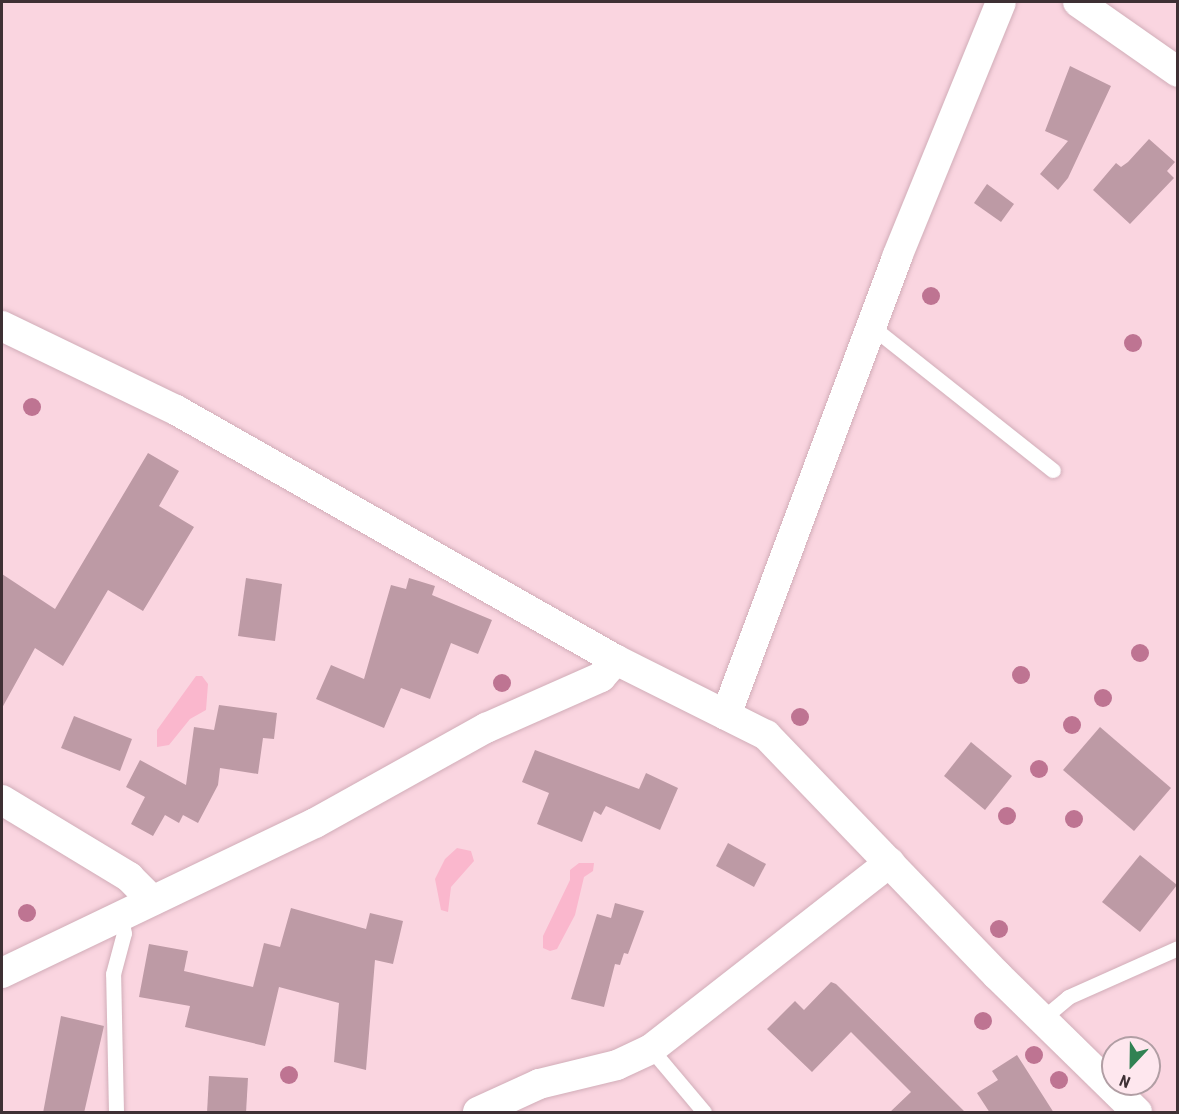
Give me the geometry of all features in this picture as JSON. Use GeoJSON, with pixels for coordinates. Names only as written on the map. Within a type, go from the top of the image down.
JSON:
{"type":"FeatureCollection","features":[{"type":"Feature","properties":{"kind":"street"},"geometry":{"type":"LineString","coordinates":[[726,715],[871,326],[1001,2]]}},
{"type":"Feature","properties":{"kind":"street"},"geometry":{"type":"LineString","coordinates":[[1078,2],[1178,72]]}},
{"type":"Feature","properties":{"kind":"street"},"geometry":{"type":"LineString","coordinates":[[2,326],[176,410],[616,660],[766,735],[1137,1113]]}},
{"type":"Feature","properties":{"kind":"street"},"geometry":{"type":"LineString","coordinates":[[2,973],[121,919],[152,900],[315,823],[486,728],[601,677],[616,660]]}},
{"type":"Feature","properties":{"kind":"street"},"geometry":{"type":"LineString","coordinates":[[2,800],[129,878],[152,900]]}},
{"type":"Feature","properties":{"kind":"street"},"geometry":{"type":"LineString","coordinates":[[478,1113],[539,1084],[617,1065],[651,1048],[890,862]]}},
{"type":"Feature","properties":{"kind":"lane"},"geometry":{"type":"LineString","coordinates":[[871,326],[1053,470]]}},
{"type":"Feature","properties":{"kind":"lane"},"geometry":{"type":"LineString","coordinates":[[116,1113],[113,974],[124,933],[121,919]]}},
{"type":"Feature","properties":{"kind":"lane"},"geometry":{"type":"LineString","coordinates":[[1042,1018],[1068,997],[1178,948]]}},
{"type":"Feature","properties":{"kind":"lane"},"geometry":{"type":"LineString","coordinates":[[651,1048],[704,1113]]}},
{"type":"Feature","properties":{"kind":"shaded area"},"geometry":{"type":"Polygon","coordinates":[[[196,676],[202,676],[208,684],[206,710],[190,719],[169,745],[157,747],[157,730],[196,676]]]}},
{"type":"Feature","properties":{"kind":"shaded area"},"geometry":{"type":"Polygon","coordinates":[[[457,848],[471,851],[474,861],[451,887],[448,912],[441,910],[435,879],[445,859],[457,848]]]}},
{"type":"Feature","properties":{"kind":"shaded area"},"geometry":{"type":"Polygon","coordinates":[[[579,863],[594,863],[593,871],[584,877],[575,915],[557,949],[550,951],[543,948],[543,936],[570,880],[570,870],[579,863]]]}},
{"type":"Feature","properties":{"kind":"building"},"geometry":{"type":"Polygon","coordinates":[[[1070,66],[1111,86],[1068,178],[1058,190],[1040,174],[1068,141],[1045,131],[1070,66]]]}},
{"type":"Feature","properties":{"kind":"building"},"geometry":{"type":"Polygon","coordinates":[[[1149,139],[1175,162],[1167,171],[1174,178],[1130,224],[1093,190],[1116,163],[1121,167],[1128,162],[1149,139]]]}},
{"type":"Feature","properties":{"kind":"building"},"geometry":{"type":"Polygon","coordinates":[[[987,184],[1014,204],[1001,222],[974,203],[987,184]]]}},
{"type":"Feature","properties":{"kind":"building"},"geometry":{"type":"Polygon","coordinates":[[[148,453],[179,471],[159,506],[194,527],[143,611],[108,590],[63,666],[35,648],[2,708],[2,574],[55,609],[148,453]]]}},
{"type":"Feature","properties":{"kind":"building"},"geometry":{"type":"Polygon","coordinates":[[[246,578],[282,584],[275,641],[238,636],[246,578]]]}},
{"type":"Feature","properties":{"kind":"building"},"geometry":{"type":"Polygon","coordinates":[[[409,578],[435,586],[432,595],[492,620],[478,654],[451,643],[430,699],[401,688],[384,728],[316,699],[331,665],[364,679],[391,585],[406,589],[409,578]]]}},
{"type":"Feature","properties":{"kind":"building"},"geometry":{"type":"Polygon","coordinates":[[[219,705],[277,713],[274,739],[263,738],[258,774],[220,768],[218,785],[198,823],[183,815],[179,823],[165,815],[153,836],[131,824],[145,797],[126,787],[140,760],[186,785],[194,727],[214,730],[219,705]]]}},
{"type":"Feature","properties":{"kind":"building"},"geometry":{"type":"Polygon","coordinates":[[[74,716],[132,739],[120,771],[61,748],[74,716]]]}},
{"type":"Feature","properties":{"kind":"building"},"geometry":{"type":"Polygon","coordinates":[[[1100,727],[1171,788],[1134,831],[1063,770],[1100,727]]]}},
{"type":"Feature","properties":{"kind":"building"},"geometry":{"type":"Polygon","coordinates":[[[971,742],[1012,776],[985,810],[944,776],[971,742]]]}},
{"type":"Feature","properties":{"kind":"building"},"geometry":{"type":"Polygon","coordinates":[[[535,750],[639,789],[646,773],[678,788],[660,830],[606,806],[601,815],[594,811],[582,842],[537,824],[549,793],[522,782],[535,750]]]}},
{"type":"Feature","properties":{"kind":"building"},"geometry":{"type":"Polygon","coordinates":[[[728,843],[766,864],[754,887],[716,866],[728,843]]]}},
{"type":"Feature","properties":{"kind":"building"},"geometry":{"type":"Polygon","coordinates":[[[1140,855],[1177,885],[1140,932],[1102,902],[1140,855]]]}},
{"type":"Feature","properties":{"kind":"building"},"geometry":{"type":"Polygon","coordinates":[[[615,903],[644,911],[628,954],[624,953],[620,965],[615,964],[604,1007],[571,999],[597,914],[611,918],[615,903]]]}},
{"type":"Feature","properties":{"kind":"building"},"geometry":{"type":"Polygon","coordinates":[[[291,908],[366,929],[370,913],[403,921],[393,964],[375,960],[366,1070],[334,1062],[339,1003],[279,987],[265,1046],[185,1027],[190,1006],[139,997],[149,944],[188,951],[184,971],[253,987],[264,943],[280,947],[291,908]]]}},
{"type":"Feature","properties":{"kind":"building"},"geometry":{"type":"Polygon","coordinates":[[[831,982],[836,984],[966,1113],[889,1113],[911,1092],[851,1032],[812,1072],[767,1029],[795,1001],[804,1010],[831,982]]]}},
{"type":"Feature","properties":{"kind":"building"},"geometry":{"type":"Polygon","coordinates":[[[61,1016],[104,1026],[84,1113],[43,1113],[61,1016]]]}},
{"type":"Feature","properties":{"kind":"building"},"geometry":{"type":"Polygon","coordinates":[[[1017,1055],[1054,1113],[990,1113],[977,1093],[998,1080],[992,1071],[1017,1055]]]}},
{"type":"Feature","properties":{"kind":"building"},"geometry":{"type":"Polygon","coordinates":[[[209,1076],[248,1078],[246,1113],[207,1113],[209,1076]]]}}]}
